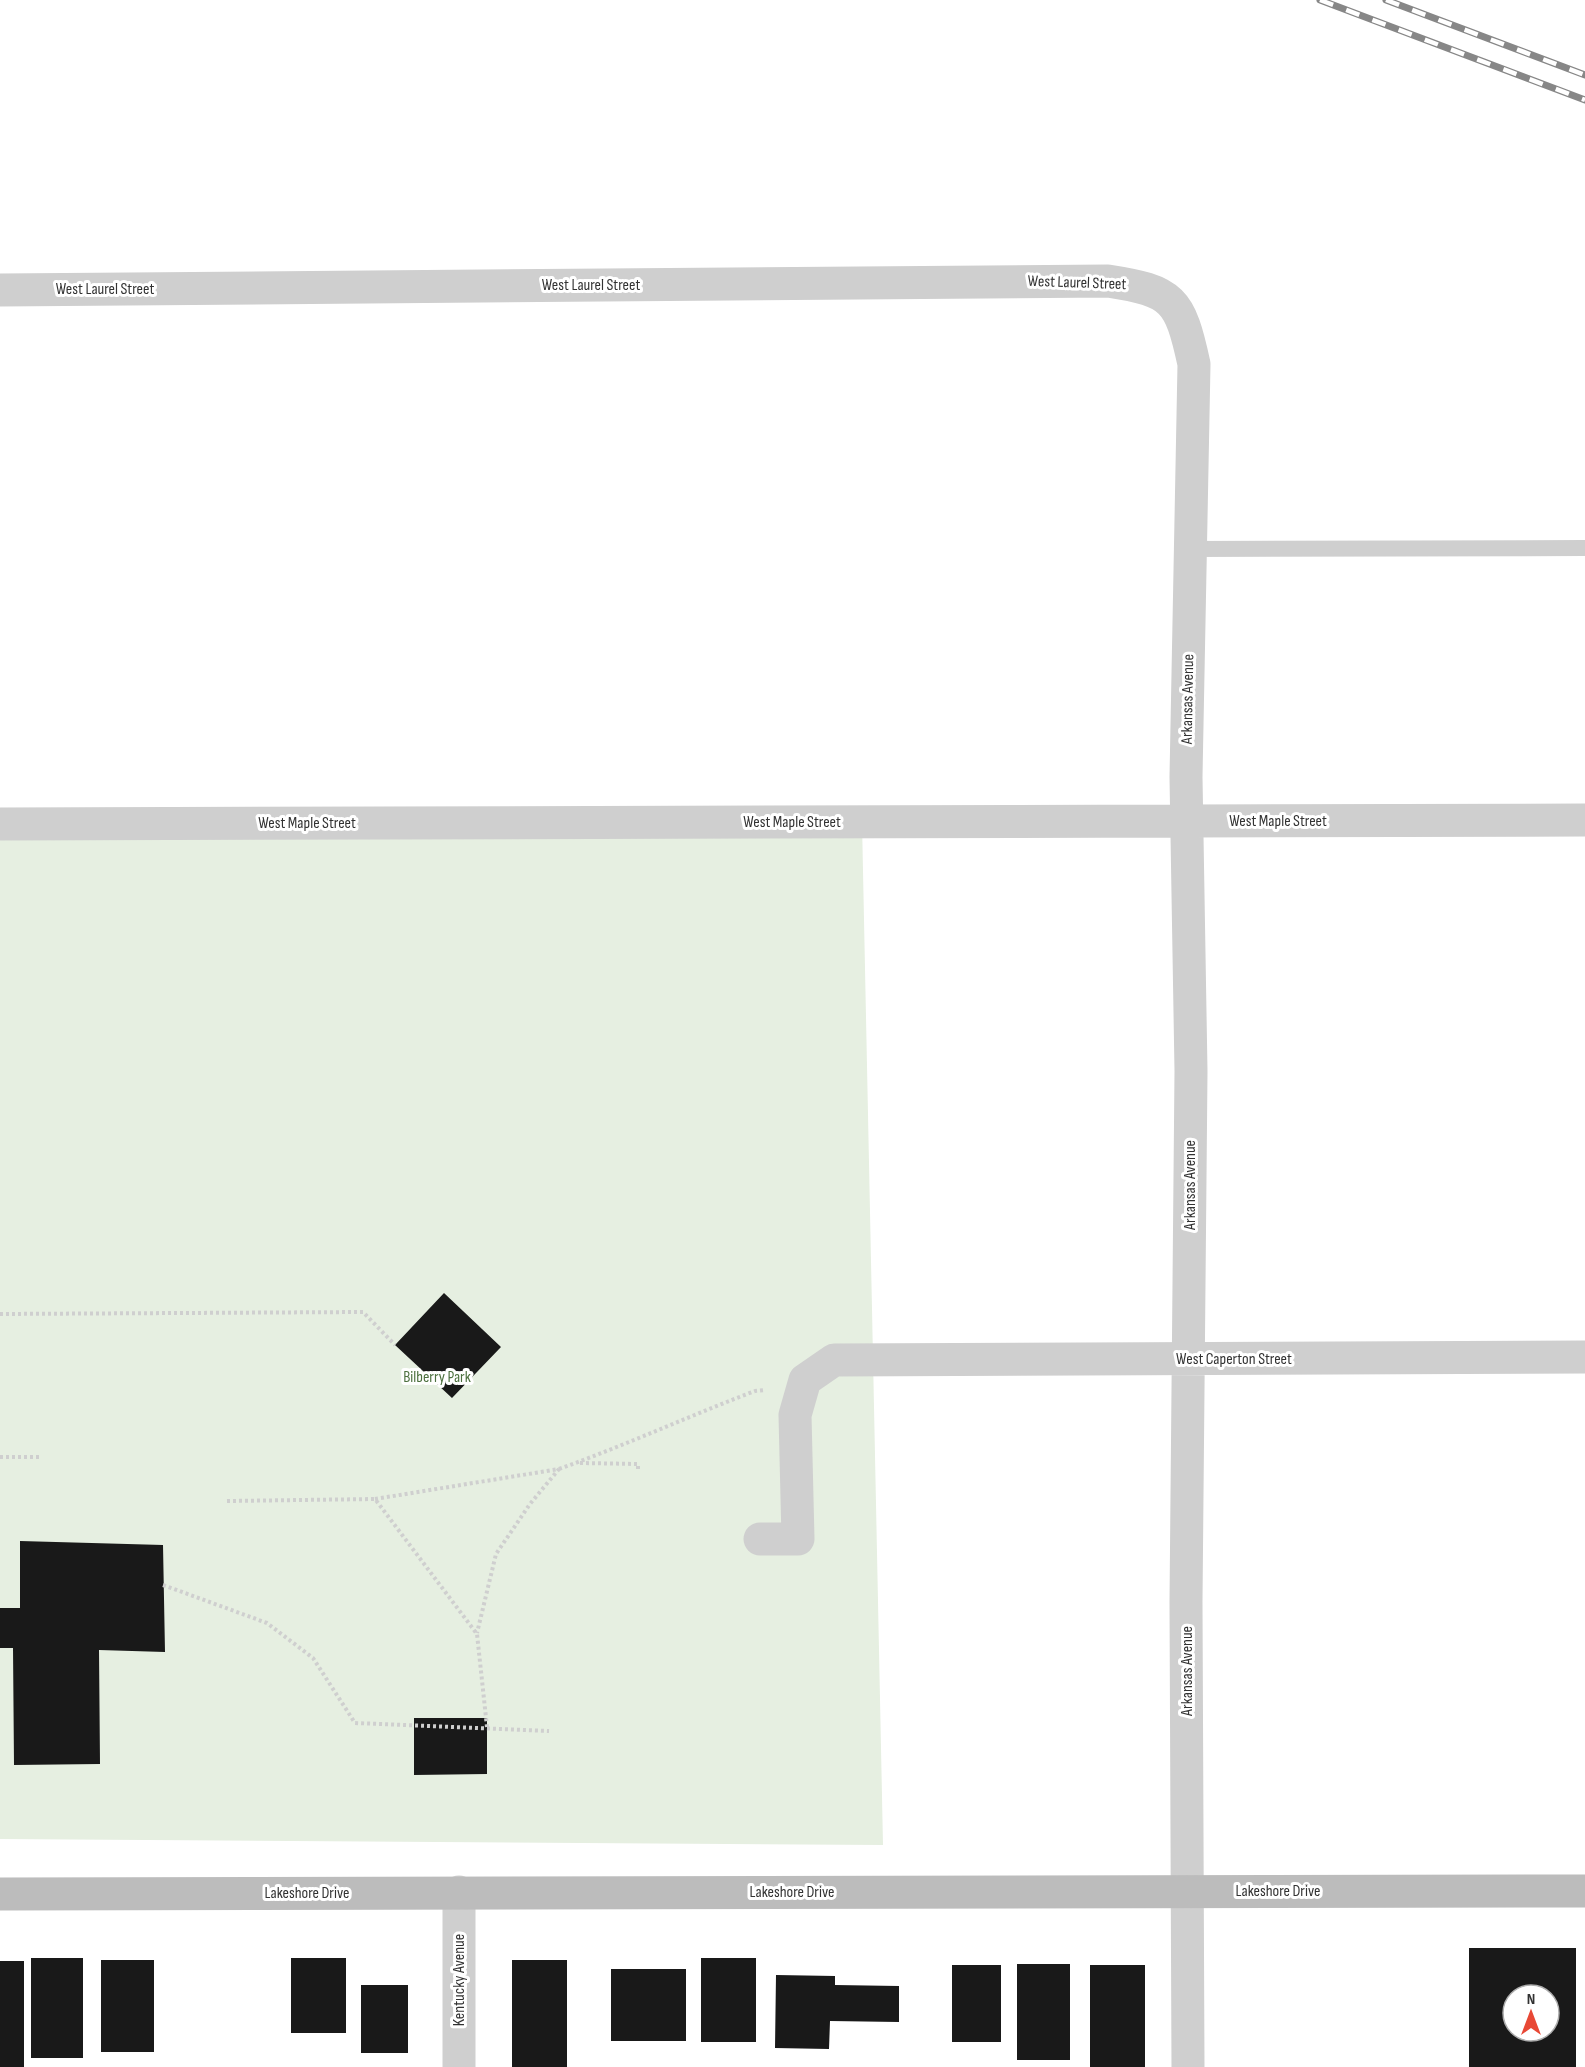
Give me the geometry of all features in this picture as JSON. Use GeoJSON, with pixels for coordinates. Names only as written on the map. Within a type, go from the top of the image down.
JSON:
{"type":"FeatureCollection","features":[{"type":"Feature","properties":{"kind":"main road","name":"Lakeshore Drive"},"geometry":{"type":"LineString","coordinates":[[0,1894],[1585,1891]]}},
{"type":"Feature","properties":{"kind":"street","name":"West Laurel Street"},"geometry":{"type":"LineString","coordinates":[[0,290],[1108,281],[1148,287],[1176,306]]}},
{"type":"Feature","properties":{"kind":"street","name":"Arkansas Avenue"},"geometry":{"type":"LineString","coordinates":[[1176,306],[1187,330],[1194,364],[1188,821],[1191,1071],[1186,1602],[1188,2067]]}},
{"type":"Feature","properties":{"kind":"street","name":"West Maple Street"},"geometry":{"type":"LineString","coordinates":[[0,824],[1585,820]]}},
{"type":"Feature","properties":{"kind":"street","name":"West Caperton Street"},"geometry":{"type":"LineString","coordinates":[[760,1539],[798,1539],[795,1415],[805,1380],[834,1360],[1585,1357]]}},
{"type":"Feature","properties":{"kind":"street","name":"Kentucky Avenue"},"geometry":{"type":"LineString","coordinates":[[459,1892],[459,2067]]}},
{"type":"Feature","properties":{"kind":"lane"},"geometry":{"type":"LineString","coordinates":[[1191,549],[1585,548]]}},
{"type":"Feature","properties":{"kind":"path"},"geometry":{"type":"LineString","coordinates":[[0,1314],[363,1312],[395,1345]]}},
{"type":"Feature","properties":{"kind":"path"},"geometry":{"type":"LineString","coordinates":[[227,1501],[375,1499],[560,1469],[755,1391],[774,1389]]}},
{"type":"Feature","properties":{"kind":"path"},"geometry":{"type":"LineString","coordinates":[[0,1457],[40,1457]]}},
{"type":"Feature","properties":{"kind":"path"},"geometry":{"type":"LineString","coordinates":[[578,1463],[638,1464],[638,1472]]}},
{"type":"Feature","properties":{"kind":"path"},"geometry":{"type":"LineString","coordinates":[[487,1727],[477,1634],[496,1554],[530,1504],[560,1469]]}},
{"type":"Feature","properties":{"kind":"path"},"geometry":{"type":"LineString","coordinates":[[375,1499],[477,1634]]}},
{"type":"Feature","properties":{"kind":"path"},"geometry":{"type":"LineString","coordinates":[[163,1585],[267,1623],[313,1658],[355,1723],[549,1731]]}},
{"type":"Feature","properties":{"kind":"green space","name":"Bilberry Park"},"geometry":{"type":"Polygon","coordinates":[[[862,822],[883,1845],[0,1839],[0,824],[862,822]]]}},
{"type":"Feature","properties":{"kind":"building"},"geometry":{"type":"Polygon","coordinates":[[[444,1293],[501,1347],[452,1398],[395,1345],[444,1293]]]}},
{"type":"Feature","properties":{"kind":"building"},"geometry":{"type":"Polygon","coordinates":[[[20,1541],[163,1545],[165,1652],[99,1650],[100,1764],[14,1765],[13,1648],[0,1648],[0,1608],[20,1608],[20,1541]]]}},
{"type":"Feature","properties":{"kind":"building"},"geometry":{"type":"Polygon","coordinates":[[[414,1718],[487,1718],[487,1774],[414,1775],[414,1718]]]}},
{"type":"Feature","properties":{"kind":"building"},"geometry":{"type":"Polygon","coordinates":[[[1469,1948],[1576,1948],[1576,2067],[1469,2067],[1469,1948]]]}},
{"type":"Feature","properties":{"kind":"building"},"geometry":{"type":"Polygon","coordinates":[[[31,1958],[83,1958],[83,2058],[31,2058],[31,1958]]]}},
{"type":"Feature","properties":{"kind":"building"},"geometry":{"type":"Polygon","coordinates":[[[291,1958],[346,1958],[346,2033],[291,2033],[291,1958]]]}},
{"type":"Feature","properties":{"kind":"building"},"geometry":{"type":"Polygon","coordinates":[[[701,1958],[756,1958],[756,2042],[701,2042],[701,1958]]]}},
{"type":"Feature","properties":{"kind":"building"},"geometry":{"type":"Polygon","coordinates":[[[101,1960],[154,1960],[154,2052],[101,2052],[101,1960]]]}},
{"type":"Feature","properties":{"kind":"building"},"geometry":{"type":"Polygon","coordinates":[[[512,1960],[567,1960],[567,2067],[512,2067],[512,1960]]]}},
{"type":"Feature","properties":{"kind":"building"},"geometry":{"type":"Polygon","coordinates":[[[0,1961],[24,1961],[24,2067],[0,2067],[0,1961]]]}},
{"type":"Feature","properties":{"kind":"building"},"geometry":{"type":"Polygon","coordinates":[[[1017,1964],[1070,1964],[1070,2060],[1017,2060],[1017,1964]]]}},
{"type":"Feature","properties":{"kind":"building"},"geometry":{"type":"Polygon","coordinates":[[[952,1965],[1001,1965],[1001,2042],[952,2042],[952,1965]]]}},
{"type":"Feature","properties":{"kind":"building"},"geometry":{"type":"Polygon","coordinates":[[[1090,1965],[1145,1965],[1145,2067],[1090,2067],[1090,1965]]]}},
{"type":"Feature","properties":{"kind":"building"},"geometry":{"type":"Polygon","coordinates":[[[611,1969],[686,1969],[686,2041],[611,2041],[611,1969]]]}},
{"type":"Feature","properties":{"kind":"building"},"geometry":{"type":"Polygon","coordinates":[[[776,1975],[835,1976],[835,1985],[899,1986],[899,2022],[830,2021],[829,2049],[775,2048],[776,1975]]]}},
{"type":"Feature","properties":{"kind":"building"},"geometry":{"type":"Polygon","coordinates":[[[361,1985],[408,1985],[408,2053],[361,2053],[361,1985]]]}},
{"type":"Feature","properties":{"kind":"railway"},"geometry":{"type":"LineString","coordinates":[[1320,0],[1585,100]]}},
{"type":"Feature","properties":{"kind":"railway"},"geometry":{"type":"LineString","coordinates":[[1386,0],[1585,75]]}}]}
